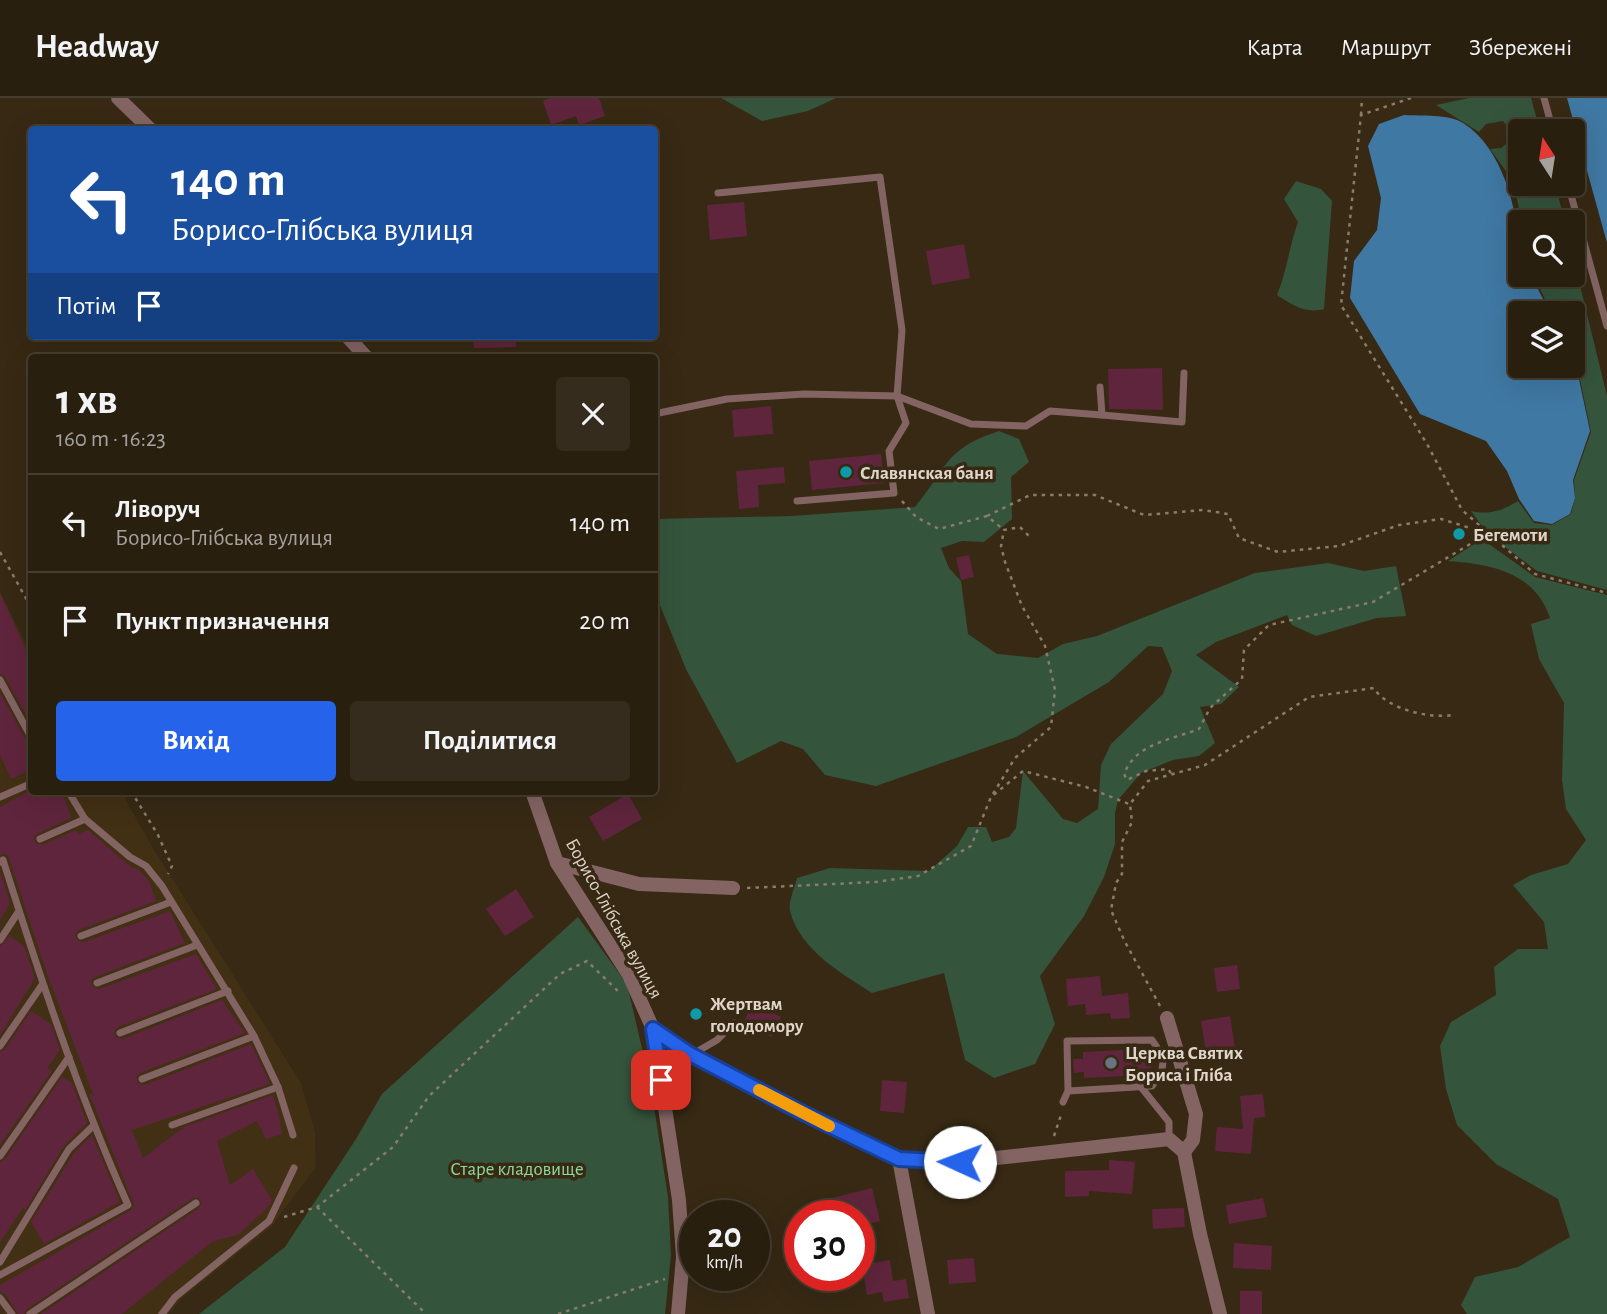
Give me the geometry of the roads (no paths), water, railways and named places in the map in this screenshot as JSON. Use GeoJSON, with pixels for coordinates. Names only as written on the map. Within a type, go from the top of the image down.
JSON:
{"type":"FeatureCollection","features":[{"type":"Feature","properties":{"kind":"street"},"geometry":{"type":"LineString","coordinates":[[118,98],[147,126]]}},
{"type":"Feature","properties":{"kind":"street"},"geometry":{"type":"LineString","coordinates":[[351,340],[363,354]]}},
{"type":"Feature","properties":{"kind":"street","name":"Борисо-Глібська вулиця"},"geometry":{"type":"LineString","coordinates":[[533,795],[557,863],[629,975],[653,1029],[680,1200],[681,1274],[678,1314]]}},
{"type":"Feature","properties":{"kind":"street"},"geometry":{"type":"LineString","coordinates":[[557,863],[639,884],[733,888]]}},
{"type":"Feature","properties":{"kind":"street"},"geometry":{"type":"LineString","coordinates":[[1167,1018],[1196,1114],[1193,1140],[1184,1152]]}},
{"type":"Feature","properties":{"kind":"street"},"geometry":{"type":"LineString","coordinates":[[653,1029],[692,1055],[899,1159],[960,1162],[1169,1139],[1184,1152],[1200,1234],[1220,1314]]}},
{"type":"Feature","properties":{"kind":"street"},"geometry":{"type":"LineString","coordinates":[[899,1159],[928,1314]]}},
{"type":"Feature","properties":{"kind":"lane"},"geometry":{"type":"LineString","coordinates":[[1544,98],[1550,119]]}},
{"type":"Feature","properties":{"kind":"lane"},"geometry":{"type":"LineString","coordinates":[[718,193],[880,177],[902,330],[897,396],[906,423],[889,450],[894,493],[797,500]]}},
{"type":"Feature","properties":{"kind":"lane"},"geometry":{"type":"LineString","coordinates":[[1570,196],[1607,326]]}},
{"type":"Feature","properties":{"kind":"lane"},"geometry":{"type":"LineString","coordinates":[[658,413],[727,399],[804,394],[897,396],[971,424],[1026,426],[1050,411],[1182,422],[1184,373]]}},
{"type":"Feature","properties":{"kind":"lane"},"geometry":{"type":"LineString","coordinates":[[1100,387],[1102,415]]}},
{"type":"Feature","properties":{"kind":"lane"},"geometry":{"type":"LineString","coordinates":[[0,680],[28,732]]}},
{"type":"Feature","properties":{"kind":"lane"},"geometry":{"type":"LineString","coordinates":[[0,797],[28,785]]}},
{"type":"Feature","properties":{"kind":"lane"},"geometry":{"type":"LineString","coordinates":[[70,795],[85,820],[130,857],[146,866],[171,902],[254,1036],[278,1087],[293,1135]]}},
{"type":"Feature","properties":{"kind":"lane"},"geometry":{"type":"LineString","coordinates":[[40,839],[85,820]]}},
{"type":"Feature","properties":{"kind":"lane"},"geometry":{"type":"LineString","coordinates":[[0,862],[3,860],[42,985],[93,1126],[128,1205],[0,1275]]}},
{"type":"Feature","properties":{"kind":"lane"},"geometry":{"type":"LineString","coordinates":[[81,936],[171,902]]}},
{"type":"Feature","properties":{"kind":"lane"},"geometry":{"type":"LineString","coordinates":[[0,940],[19,911]]}},
{"type":"Feature","properties":{"kind":"lane"},"geometry":{"type":"LineString","coordinates":[[97,983],[197,944]]}},
{"type":"Feature","properties":{"kind":"lane"},"geometry":{"type":"LineString","coordinates":[[0,1046],[42,985]]}},
{"type":"Feature","properties":{"kind":"lane"},"geometry":{"type":"LineString","coordinates":[[120,1033],[228,991]]}},
{"type":"Feature","properties":{"kind":"lane"},"geometry":{"type":"LineString","coordinates":[[692,1055],[718,1040],[734,1023]]}},
{"type":"Feature","properties":{"kind":"lane"},"geometry":{"type":"LineString","coordinates":[[142,1079],[254,1036]]}},
{"type":"Feature","properties":{"kind":"lane"},"geometry":{"type":"LineString","coordinates":[[1063,1102],[1068,1091],[1067,1041],[1152,1040],[1163,1055],[1163,1073],[1152,1086],[1068,1091]]}},
{"type":"Feature","properties":{"kind":"lane"},"geometry":{"type":"LineString","coordinates":[[0,1156],[69,1057]]}},
{"type":"Feature","properties":{"kind":"lane"},"geometry":{"type":"LineString","coordinates":[[172,1125],[278,1087]]}},
{"type":"Feature","properties":{"kind":"lane"},"geometry":{"type":"LineString","coordinates":[[1141,1087],[1169,1122],[1169,1139]]}},
{"type":"Feature","properties":{"kind":"lane"},"geometry":{"type":"LineString","coordinates":[[0,1262],[69,1149],[93,1126]]}},
{"type":"Feature","properties":{"kind":"lane"},"geometry":{"type":"LineString","coordinates":[[162,1314],[175,1297],[269,1221],[294,1168]]}},
{"type":"Feature","properties":{"kind":"lane"},"geometry":{"type":"LineString","coordinates":[[30,1314],[196,1203]]}},
{"type":"Feature","properties":{"kind":"lane"},"geometry":{"type":"LineString","coordinates":[[0,1297],[12,1314]]}},
{"type":"Feature","properties":{"kind":"water"},"geometry":{"type":"Polygon","coordinates":[[[1567,98],[1607,98],[1607,243],[1586,167],[1586,119],[1573,119],[1567,98]]]}},
{"type":"Feature","properties":{"kind":"water"},"geometry":{"type":"Polygon","coordinates":[[[1404,115],[1457,120],[1478,136],[1501,170],[1514,210],[1508,210],[1508,287],[1537,287],[1544,301],[1508,301],[1508,378],[1579,378],[1590,431],[1573,480],[1575,498],[1570,514],[1552,524],[1534,521],[1519,499],[1507,471],[1486,441],[1420,414],[1350,298],[1354,261],[1377,230],[1381,198],[1368,146],[1379,124],[1404,115]]]}},
{"type":"Feature","properties":{"kind":"place","name":"Славянская баня"},"geometry":{"type":"Point","coordinates":[846,472]}},
{"type":"Feature","properties":{"kind":"place","name":"Бегемоти"},"geometry":{"type":"Point","coordinates":[1459,534]}},
{"type":"Feature","properties":{"kind":"place","name":"Жертвам голодомору"},"geometry":{"type":"Point","coordinates":[696,1014]}},
{"type":"Feature","properties":{"kind":"place","name":"Церква Святих Бориса і Гліба"},"geometry":{"type":"Point","coordinates":[1111,1063]}},
{"type":"Feature","properties":{"kind":"park label","name":"Старе кладовище"},"geometry":{"type":"Point","coordinates":[517,1168]}}]}
